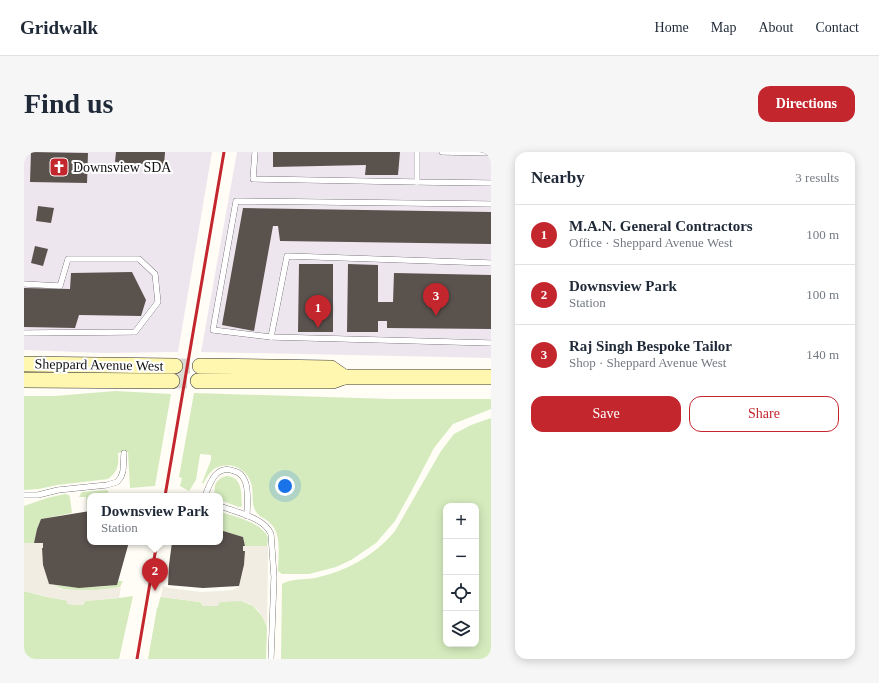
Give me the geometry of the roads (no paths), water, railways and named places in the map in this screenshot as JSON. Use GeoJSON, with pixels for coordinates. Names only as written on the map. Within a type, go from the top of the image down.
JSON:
{"type":"FeatureCollection","features":[{"type":"Feature","properties":{"kind":"main road","name":"Sheppard Avenue West"},"geometry":{"type":"LineString","coordinates":[[24,364],[174,373],[24,380]]}},
{"type":"Feature","properties":{"kind":"main road"},"geometry":{"type":"LineString","coordinates":[[199,374],[333,381],[344,377],[491,378]]}},
{"type":"Feature","properties":{"kind":"lane"},"geometry":{"type":"LineString","coordinates":[[255,152],[254,179],[491,183]]}},
{"type":"Feature","properties":{"kind":"lane"},"geometry":{"type":"LineString","coordinates":[[417,152],[417,182]]}},
{"type":"Feature","properties":{"kind":"lane"},"geometry":{"type":"LineString","coordinates":[[442,152],[491,153]]}},
{"type":"Feature","properties":{"kind":"lane"},"geometry":{"type":"LineString","coordinates":[[491,204],[236,201],[212,330],[271,337],[491,343]]}},
{"type":"Feature","properties":{"kind":"lane"},"geometry":{"type":"LineString","coordinates":[[271,337],[287,256],[491,263]]}},
{"type":"Feature","properties":{"kind":"lane"},"geometry":{"type":"LineString","coordinates":[[24,284],[60,286],[68,260],[139,259],[155,274],[158,302],[135,332],[24,333]]}},
{"type":"Feature","properties":{"kind":"lane"},"geometry":{"type":"LineString","coordinates":[[24,495],[38,495],[58,490],[107,485],[118,482],[123,471],[124,453]]}},
{"type":"Feature","properties":{"kind":"lane"},"geometry":{"type":"LineString","coordinates":[[206,493],[212,479],[218,471],[228,469],[239,473],[246,482],[248,516]]}},
{"type":"Feature","properties":{"kind":"lane"},"geometry":{"type":"LineString","coordinates":[[223,507],[248,516],[269,528],[272,538],[274,577],[272,659]]}},
{"type":"Feature","properties":{"kind":"tunnel"},"geometry":{"type":"LineString","coordinates":[[175,366],[200,366]]}},
{"type":"Feature","properties":{"kind":"tunnel"},"geometry":{"type":"LineString","coordinates":[[172,381],[198,381]]}},
{"type":"Feature","properties":{"kind":"railway"},"geometry":{"type":"LineString","coordinates":[[166,493],[224,152]]}},
{"type":"Feature","properties":{"kind":"railway"},"geometry":{"type":"LineString","coordinates":[[137,659],[156,545]]}},
{"type":"Feature","properties":{"kind":"place","name":"Downsview SDA"},"geometry":{"type":"Point","coordinates":[59,167]}},
{"type":"Feature","properties":{"kind":"place","name":"Raj Singh Bespoke Tailor"},"geometry":{"type":"Point","coordinates":[436,316]}},
{"type":"Feature","properties":{"kind":"place","name":"M.A.N. General Contractors"},"geometry":{"type":"Point","coordinates":[318,328]}},
{"type":"Feature","properties":{"kind":"place","name":"Downsview Park"},"geometry":{"type":"Point","coordinates":[155,591]}}]}
